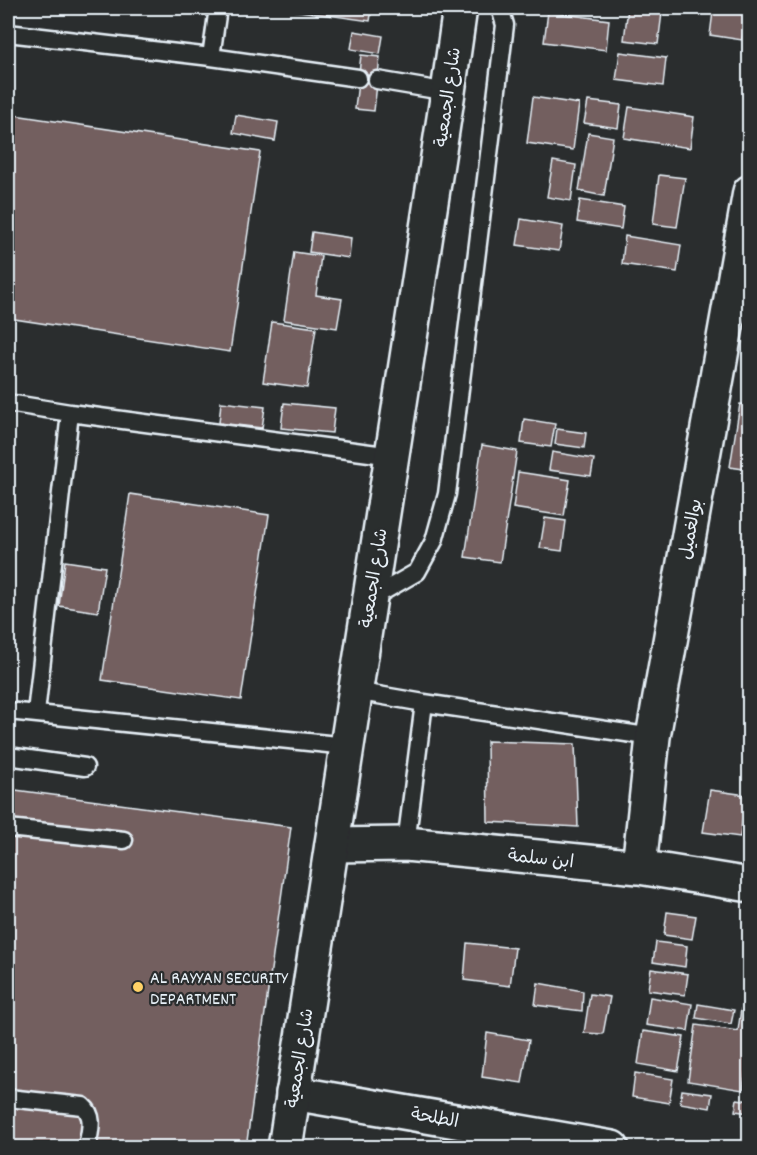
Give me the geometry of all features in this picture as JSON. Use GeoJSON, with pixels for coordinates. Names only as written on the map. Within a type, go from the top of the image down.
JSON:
{"type":"FeatureCollection","features":[{"type":"Feature","properties":{"kind":"street","name":"شارع الجمعية"},"geometry":{"type":"LineString","coordinates":[[285,1148],[460,8]]}},
{"type":"Feature","properties":{"kind":"street","name":"بوالغميل"},"geometry":{"type":"LineString","coordinates":[[639,867],[653,737],[750,192]]}},
{"type":"Feature","properties":{"kind":"street","name":"ابن سلمة"},"geometry":{"type":"LineString","coordinates":[[332,845],[406,844],[639,867],[750,885]]}},
{"type":"Feature","properties":{"kind":"street","name":"الطلحة"},"geometry":{"type":"LineString","coordinates":[[293,1093],[612,1148]]}},
{"type":"Feature","properties":{"kind":"lane"},"geometry":{"type":"LineString","coordinates":[[211,57],[218,8]]}},
{"type":"Feature","properties":{"kind":"lane"},"geometry":{"type":"LineString","coordinates":[[369,599],[417,572],[434,541],[447,494],[505,25],[500,8]]}},
{"type":"Feature","properties":{"kind":"lane"},"geometry":{"type":"LineString","coordinates":[[8,33],[211,57],[358,78]]}},
{"type":"Feature","properties":{"kind":"lane"},"geometry":{"type":"LineString","coordinates":[[377,81],[448,92]]}},
{"type":"Feature","properties":{"kind":"lane"},"geometry":{"type":"LineString","coordinates":[[8,403],[392,456]]}},
{"type":"Feature","properties":{"kind":"lane"},"geometry":{"type":"LineString","coordinates":[[36,713],[70,413]]}},
{"type":"Feature","properties":{"kind":"lane"},"geometry":{"type":"LineString","coordinates":[[355,691],[424,704],[653,737]]}},
{"type":"Feature","properties":{"kind":"lane"},"geometry":{"type":"LineString","coordinates":[[406,844],[424,704]]}},
{"type":"Feature","properties":{"kind":"lane"},"geometry":{"type":"LineString","coordinates":[[8,711],[347,746]]}},
{"type":"Feature","properties":{"kind":"lane"},"geometry":{"type":"LineString","coordinates":[[8,756],[85,767]]}},
{"type":"Feature","properties":{"kind":"lane"},"geometry":{"type":"LineString","coordinates":[[8,828],[124,840]]}},
{"type":"Feature","properties":{"kind":"lane"},"geometry":{"type":"LineString","coordinates":[[8,1098],[83,1106],[90,1112],[92,1121],[87,1148]]}},
{"type":"Feature","properties":{"kind":"building"},"geometry":{"type":"Polygon","coordinates":[[[278,8],[372,8],[370,21],[278,8]]]}},
{"type":"Feature","properties":{"kind":"building"},"geometry":{"type":"Polygon","coordinates":[[[628,8],[662,13],[658,44],[624,40],[628,8]]]}},
{"type":"Feature","properties":{"kind":"building"},"geometry":{"type":"Polygon","coordinates":[[[680,8],[747,8],[742,40],[710,35],[713,12],[680,8]]]}},
{"type":"Feature","properties":{"kind":"building"},"geometry":{"type":"Polygon","coordinates":[[[548,12],[609,20],[606,50],[544,42],[548,12]]]}},
{"type":"Feature","properties":{"kind":"building"},"geometry":{"type":"Polygon","coordinates":[[[354,31],[383,36],[380,54],[351,49],[354,31]]]}},
{"type":"Feature","properties":{"kind":"building"},"geometry":{"type":"Polygon","coordinates":[[[620,52],[666,58],[663,86],[616,80],[620,52]]]}},
{"type":"Feature","properties":{"kind":"building"},"geometry":{"type":"Polygon","coordinates":[[[361,55],[380,57],[374,111],[355,109],[361,55]]]}},
{"type":"Feature","properties":{"kind":"building"},"geometry":{"type":"Polygon","coordinates":[[[533,97],[579,104],[573,150],[527,143],[533,97]]]}},
{"type":"Feature","properties":{"kind":"building"},"geometry":{"type":"Polygon","coordinates":[[[588,101],[621,105],[618,128],[584,123],[588,101]]]}},
{"type":"Feature","properties":{"kind":"building"},"geometry":{"type":"Polygon","coordinates":[[[629,107],[694,117],[690,148],[624,138],[629,107]]]}},
{"type":"Feature","properties":{"kind":"building"},"geometry":{"type":"Polygon","coordinates":[[[8,114],[260,152],[230,352],[8,318],[8,114]]]}},
{"type":"Feature","properties":{"kind":"building"},"geometry":{"type":"Polygon","coordinates":[[[236,115],[278,122],[275,141],[233,133],[236,115]]]}},
{"type":"Feature","properties":{"kind":"building"},"geometry":{"type":"Polygon","coordinates":[[[588,133],[613,137],[604,196],[579,191],[588,133]]]}},
{"type":"Feature","properties":{"kind":"building"},"geometry":{"type":"Polygon","coordinates":[[[553,161],[576,165],[571,201],[547,197],[553,161]]]}},
{"type":"Feature","properties":{"kind":"building"},"geometry":{"type":"Polygon","coordinates":[[[659,175],[685,178],[677,227],[653,224],[659,175]]]}},
{"type":"Feature","properties":{"kind":"building"},"geometry":{"type":"Polygon","coordinates":[[[580,200],[624,207],[621,229],[577,222],[580,200]]]}},
{"type":"Feature","properties":{"kind":"building"},"geometry":{"type":"Polygon","coordinates":[[[521,219],[563,226],[559,251],[517,245],[521,219]]]}},
{"type":"Feature","properties":{"kind":"building"},"geometry":{"type":"Polygon","coordinates":[[[312,232],[351,238],[349,258],[309,252],[312,232]]]}},
{"type":"Feature","properties":{"kind":"building"},"geometry":{"type":"Polygon","coordinates":[[[625,236],[681,245],[677,272],[622,264],[625,236]]]}},
{"type":"Feature","properties":{"kind":"building"},"geometry":{"type":"Polygon","coordinates":[[[294,252],[321,256],[316,295],[342,299],[337,328],[284,320],[294,252]]]}},
{"type":"Feature","properties":{"kind":"building"},"geometry":{"type":"Polygon","coordinates":[[[272,322],[316,328],[307,388],[263,382],[272,322]]]}},
{"type":"Feature","properties":{"kind":"building"},"geometry":{"type":"Polygon","coordinates":[[[221,402],[265,407],[262,428],[219,423],[221,402]]]}},
{"type":"Feature","properties":{"kind":"building"},"geometry":{"type":"Polygon","coordinates":[[[284,403],[335,408],[332,433],[281,428],[284,403]]]}},
{"type":"Feature","properties":{"kind":"building"},"geometry":{"type":"Polygon","coordinates":[[[740,404],[750,405],[750,470],[730,467],[740,404]]]}},
{"type":"Feature","properties":{"kind":"building"},"geometry":{"type":"Polygon","coordinates":[[[524,419],[555,424],[551,447],[521,443],[524,419]]]}},
{"type":"Feature","properties":{"kind":"building"},"geometry":{"type":"Polygon","coordinates":[[[557,429],[586,433],[584,448],[555,444],[557,429]]]}},
{"type":"Feature","properties":{"kind":"building"},"geometry":{"type":"Polygon","coordinates":[[[482,445],[517,451],[500,562],[465,557],[482,445]]]}},
{"type":"Feature","properties":{"kind":"building"},"geometry":{"type":"Polygon","coordinates":[[[552,452],[594,459],[591,476],[549,470],[552,452]]]}},
{"type":"Feature","properties":{"kind":"building"},"geometry":{"type":"Polygon","coordinates":[[[518,472],[570,480],[564,516],[513,508],[518,472]]]}},
{"type":"Feature","properties":{"kind":"building"},"geometry":{"type":"Polygon","coordinates":[[[130,494],[269,515],[241,700],[102,680],[130,494]]]}},
{"type":"Feature","properties":{"kind":"building"},"geometry":{"type":"Polygon","coordinates":[[[750,496],[750,520],[746,520],[750,496]]]}},
{"type":"Feature","properties":{"kind":"building"},"geometry":{"type":"Polygon","coordinates":[[[545,518],[566,521],[562,551],[540,548],[545,518]]]}},
{"type":"Feature","properties":{"kind":"building"},"geometry":{"type":"Polygon","coordinates":[[[749,533],[750,568],[744,568],[749,533]]]}},
{"type":"Feature","properties":{"kind":"building"},"geometry":{"type":"Polygon","coordinates":[[[65,561],[105,567],[98,612],[59,606],[65,561]]]}},
{"type":"Feature","properties":{"kind":"building"},"geometry":{"type":"Polygon","coordinates":[[[487,741],[575,744],[578,827],[488,822],[487,741]]]}},
{"type":"Feature","properties":{"kind":"building","name":"AL RAYYAN SECURITY DEPARTMENT"},"geometry":{"type":"Polygon","coordinates":[[[8,789],[291,827],[246,1148],[8,1148],[8,789]]]}},
{"type":"Feature","properties":{"kind":"building"},"geometry":{"type":"Polygon","coordinates":[[[710,790],[746,795],[740,837],[703,832],[710,790]]]}},
{"type":"Feature","properties":{"kind":"building"},"geometry":{"type":"Polygon","coordinates":[[[748,798],[750,798],[750,821],[745,821],[748,798]]]}},
{"type":"Feature","properties":{"kind":"building"},"geometry":{"type":"Polygon","coordinates":[[[667,912],[696,916],[692,939],[664,935],[667,912]]]}},
{"type":"Feature","properties":{"kind":"building"},"geometry":{"type":"Polygon","coordinates":[[[656,942],[687,946],[685,967],[653,962],[656,942]]]}},
{"type":"Feature","properties":{"kind":"building"},"geometry":{"type":"Polygon","coordinates":[[[467,943],[515,948],[510,986],[464,980],[467,943]]]}},
{"type":"Feature","properties":{"kind":"building"},"geometry":{"type":"Polygon","coordinates":[[[651,969],[688,974],[685,995],[648,990],[651,969]]]}},
{"type":"Feature","properties":{"kind":"building"},"geometry":{"type":"Polygon","coordinates":[[[538,983],[583,991],[582,1011],[535,1005],[538,983]]]}},
{"type":"Feature","properties":{"kind":"building"},"geometry":{"type":"Polygon","coordinates":[[[590,994],[610,997],[603,1034],[584,1033],[590,994]]]}},
{"type":"Feature","properties":{"kind":"building"},"geometry":{"type":"Polygon","coordinates":[[[650,997],[692,1004],[688,1031],[646,1025],[650,997]]]}},
{"type":"Feature","properties":{"kind":"building"},"geometry":{"type":"Polygon","coordinates":[[[698,1004],[734,1010],[731,1024],[696,1018],[698,1004]]]}},
{"type":"Feature","properties":{"kind":"building"},"geometry":{"type":"Polygon","coordinates":[[[741,1009],[750,1010],[750,1055],[748,1055],[743,1090],[688,1081],[696,1025],[738,1031],[741,1009]]]}},
{"type":"Feature","properties":{"kind":"building"},"geometry":{"type":"Polygon","coordinates":[[[643,1031],[684,1037],[678,1071],[638,1064],[643,1031]]]}},
{"type":"Feature","properties":{"kind":"building"},"geometry":{"type":"Polygon","coordinates":[[[487,1033],[529,1040],[522,1083],[482,1077],[487,1033]]]}},
{"type":"Feature","properties":{"kind":"building"},"geometry":{"type":"Polygon","coordinates":[[[635,1073],[673,1079],[669,1103],[632,1097],[635,1073]]]}},
{"type":"Feature","properties":{"kind":"building"},"geometry":{"type":"Polygon","coordinates":[[[682,1090],[712,1094],[710,1108],[680,1103],[682,1090]]]}},
{"type":"Feature","properties":{"kind":"building"},"geometry":{"type":"Polygon","coordinates":[[[737,1099],[750,1101],[750,1113],[735,1111],[737,1099]]]}},
{"type":"Feature","properties":{"kind":"place","name":"AL RAYYAN SECURITY DEPARTMENT"},"geometry":{"type":"Point","coordinates":[138,987]}}]}
